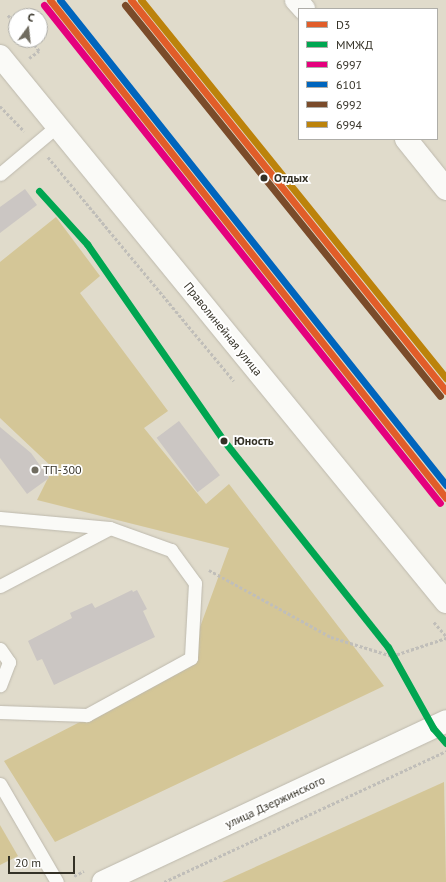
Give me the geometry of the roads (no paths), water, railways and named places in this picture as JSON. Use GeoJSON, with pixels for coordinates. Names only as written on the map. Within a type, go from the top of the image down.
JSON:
{"type":"FeatureCollection","features":[{"type":"Feature","properties":{"kind":"main road"},"geometry":{"type":"LineString","coordinates":[[296,0],[303,8]]}},
{"type":"Feature","properties":{"kind":"main road","name":"Праволинейная улица"},"geometry":{"type":"LineString","coordinates":[[0,56],[446,602]]}},
{"type":"Feature","properties":{"kind":"main road"},"geometry":{"type":"LineString","coordinates":[[407,140],[446,189]]}},
{"type":"Feature","properties":{"kind":"main road","name":"улица Дзержинского"},"geometry":{"type":"LineString","coordinates":[[103,882],[446,721]]}},
{"type":"Feature","properties":{"kind":"lane"},"geometry":{"type":"LineString","coordinates":[[0,174],[57,126]]}},
{"type":"Feature","properties":{"kind":"lane"},"geometry":{"type":"LineString","coordinates":[[0,518],[110,528],[171,550],[195,583],[192,658],[87,715],[0,712]]}},
{"type":"Feature","properties":{"kind":"lane"},"geometry":{"type":"LineString","coordinates":[[0,586],[110,528]]}},
{"type":"Feature","properties":{"kind":"lane"},"geometry":{"type":"LineString","coordinates":[[0,649],[9,662],[0,685]]}},
{"type":"Feature","properties":{"kind":"lane"},"geometry":{"type":"LineString","coordinates":[[0,784],[57,882]]}},
{"type":"Feature","properties":{"kind":"place","name":"Отдых"},"geometry":{"type":"Point","coordinates":[264,178]}},
{"type":"Feature","properties":{"kind":"place","name":"Юность"},"geometry":{"type":"Point","coordinates":[224,441]}},
{"type":"Feature","properties":{"kind":"place","name":"ТП-300"},"geometry":{"type":"Point","coordinates":[35,470]}}]}
